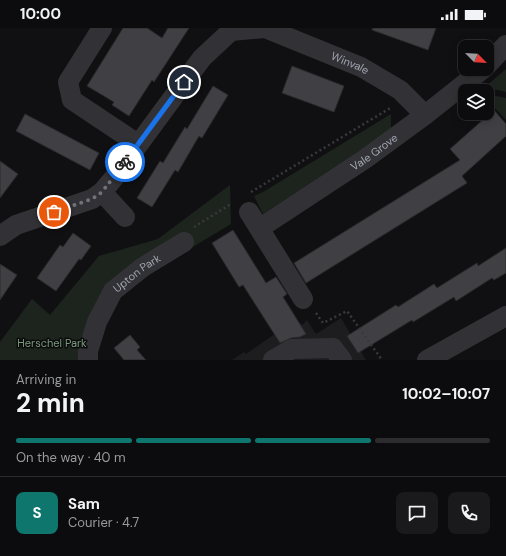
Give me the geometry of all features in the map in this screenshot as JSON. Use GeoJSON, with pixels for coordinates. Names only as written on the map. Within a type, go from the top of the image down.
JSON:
{"type":"FeatureCollection","features":[{"type":"Feature","properties":{"kind":"street"},"geometry":{"type":"LineString","coordinates":[[102,28],[68,82],[72,100],[138,144]]}},
{"type":"Feature","properties":{"kind":"street","name":"Winvale"},"geometry":{"type":"LineString","coordinates":[[0,236],[16,225],[92,199],[102,192],[202,58],[231,30],[265,28],[361,66],[400,90],[425,115]]}},
{"type":"Feature","properties":{"kind":"street"},"geometry":{"type":"LineString","coordinates":[[494,58],[506,45]]}},
{"type":"Feature","properties":{"kind":"street","name":"Vale Grove"},"geometry":{"type":"LineString","coordinates":[[249,213],[365,159],[425,115],[474,76]]}},
{"type":"Feature","properties":{"kind":"street"},"geometry":{"type":"LineString","coordinates":[[102,192],[125,217]]}},
{"type":"Feature","properties":{"kind":"street"},"geometry":{"type":"LineString","coordinates":[[249,213],[303,299]]}},
{"type":"Feature","properties":{"kind":"street","name":"Upton Park"},"geometry":{"type":"LineString","coordinates":[[88,360],[88,351],[97,322],[113,291],[143,267],[184,242]]}},
{"type":"Feature","properties":{"kind":"street"},"geometry":{"type":"LineString","coordinates":[[429,360],[506,316]]}},
{"type":"Feature","properties":{"kind":"street"},"geometry":{"type":"LineString","coordinates":[[273,360],[292,349],[333,348],[342,360]]}},
{"type":"Feature","properties":{"kind":"path"},"geometry":{"type":"LineString","coordinates":[[250,192],[407,98]]}},
{"type":"Feature","properties":{"kind":"path"},"geometry":{"type":"LineString","coordinates":[[184,242],[192,228],[249,213]]}},
{"type":"Feature","properties":{"kind":"path"},"geometry":{"type":"LineString","coordinates":[[303,299],[311,306],[323,323],[347,311],[382,360]]}},
{"type":"Feature","properties":{"kind":"shaded area"},"geometry":{"type":"Polygon","coordinates":[[[341,318],[366,360],[232,360],[244,352],[246,354],[296,319],[302,325],[307,320],[316,334],[341,318]]]}},
{"type":"Feature","properties":{"kind":"green space"},"geometry":{"type":"Polygon","coordinates":[[[506,69],[506,92],[494,89],[494,84],[488,84],[506,69]]]}},
{"type":"Feature","properties":{"kind":"green space"},"geometry":{"type":"Polygon","coordinates":[[[494,95],[506,98],[506,120],[494,107],[494,95]]]}},
{"type":"Feature","properties":{"kind":"green space"},"geometry":{"type":"Polygon","coordinates":[[[391,114],[391,131],[263,214],[254,196],[391,114]]]}},
{"type":"Feature","properties":{"kind":"green space","name":"Herschel Park"},"geometry":{"type":"Polygon","coordinates":[[[230,185],[231,224],[115,294],[81,360],[0,360],[0,342],[32,299],[50,315],[99,256],[158,239],[230,185]]]}},
{"type":"Feature","properties":{"kind":"building"},"geometry":{"type":"Polygon","coordinates":[[[123,28],[147,28],[162,38],[168,28],[189,28],[154,82],[152,80],[129,116],[112,105],[114,102],[87,86],[123,28]]]}},
{"type":"Feature","properties":{"kind":"building"},"geometry":{"type":"Polygon","coordinates":[[[373,28],[436,28],[428,50],[372,30],[373,28]]]}},
{"type":"Feature","properties":{"kind":"building"},"geometry":{"type":"Polygon","coordinates":[[[292,66],[344,86],[334,112],[282,93],[292,66]]]}},
{"type":"Feature","properties":{"kind":"building"},"geometry":{"type":"Polygon","coordinates":[[[213,86],[228,95],[202,138],[199,136],[178,172],[175,170],[152,207],[137,198],[160,161],[163,163],[185,127],[187,129],[213,86]]]}},
{"type":"Feature","properties":{"kind":"building"},"geometry":{"type":"Polygon","coordinates":[[[494,110],[506,124],[506,136],[462,176],[467,183],[306,283],[294,263],[460,160],[450,149],[483,120],[494,120],[494,110]]]}},
{"type":"Feature","properties":{"kind":"building"},"geometry":{"type":"Polygon","coordinates":[[[25,114],[99,153],[90,170],[16,131],[25,114]]]}},
{"type":"Feature","properties":{"kind":"building"},"geometry":{"type":"Polygon","coordinates":[[[0,161],[18,174],[0,198],[0,161]]]}},
{"type":"Feature","properties":{"kind":"building"},"geometry":{"type":"Polygon","coordinates":[[[233,230],[266,283],[276,277],[287,294],[283,297],[306,334],[280,343],[243,285],[239,287],[212,243],[233,230]]]}},
{"type":"Feature","properties":{"kind":"building"},"geometry":{"type":"Polygon","coordinates":[[[73,233],[91,246],[81,260],[79,259],[56,291],[37,278],[60,245],[63,247],[73,233]]]}},
{"type":"Feature","properties":{"kind":"building"},"geometry":{"type":"Polygon","coordinates":[[[506,248],[506,273],[494,280],[492,278],[456,301],[454,297],[413,322],[412,320],[358,353],[347,336],[396,305],[398,307],[434,284],[437,288],[477,263],[478,266],[506,248]]]}},
{"type":"Feature","properties":{"kind":"building"},"geometry":{"type":"Polygon","coordinates":[[[0,264],[17,275],[0,300],[0,264]]]}},
{"type":"Feature","properties":{"kind":"building"},"geometry":{"type":"Polygon","coordinates":[[[130,335],[140,347],[137,350],[146,360],[124,360],[114,348],[130,335]]]}},
{"type":"Feature","properties":{"kind":"way so far"},"geometry":{"type":"LineString","coordinates":[[54,212],[92,199],[102,192],[125,162]]}},
{"type":"Feature","properties":{"kind":"route"},"geometry":{"type":"LineString","coordinates":[[125,162],[184,82]]}}]}
